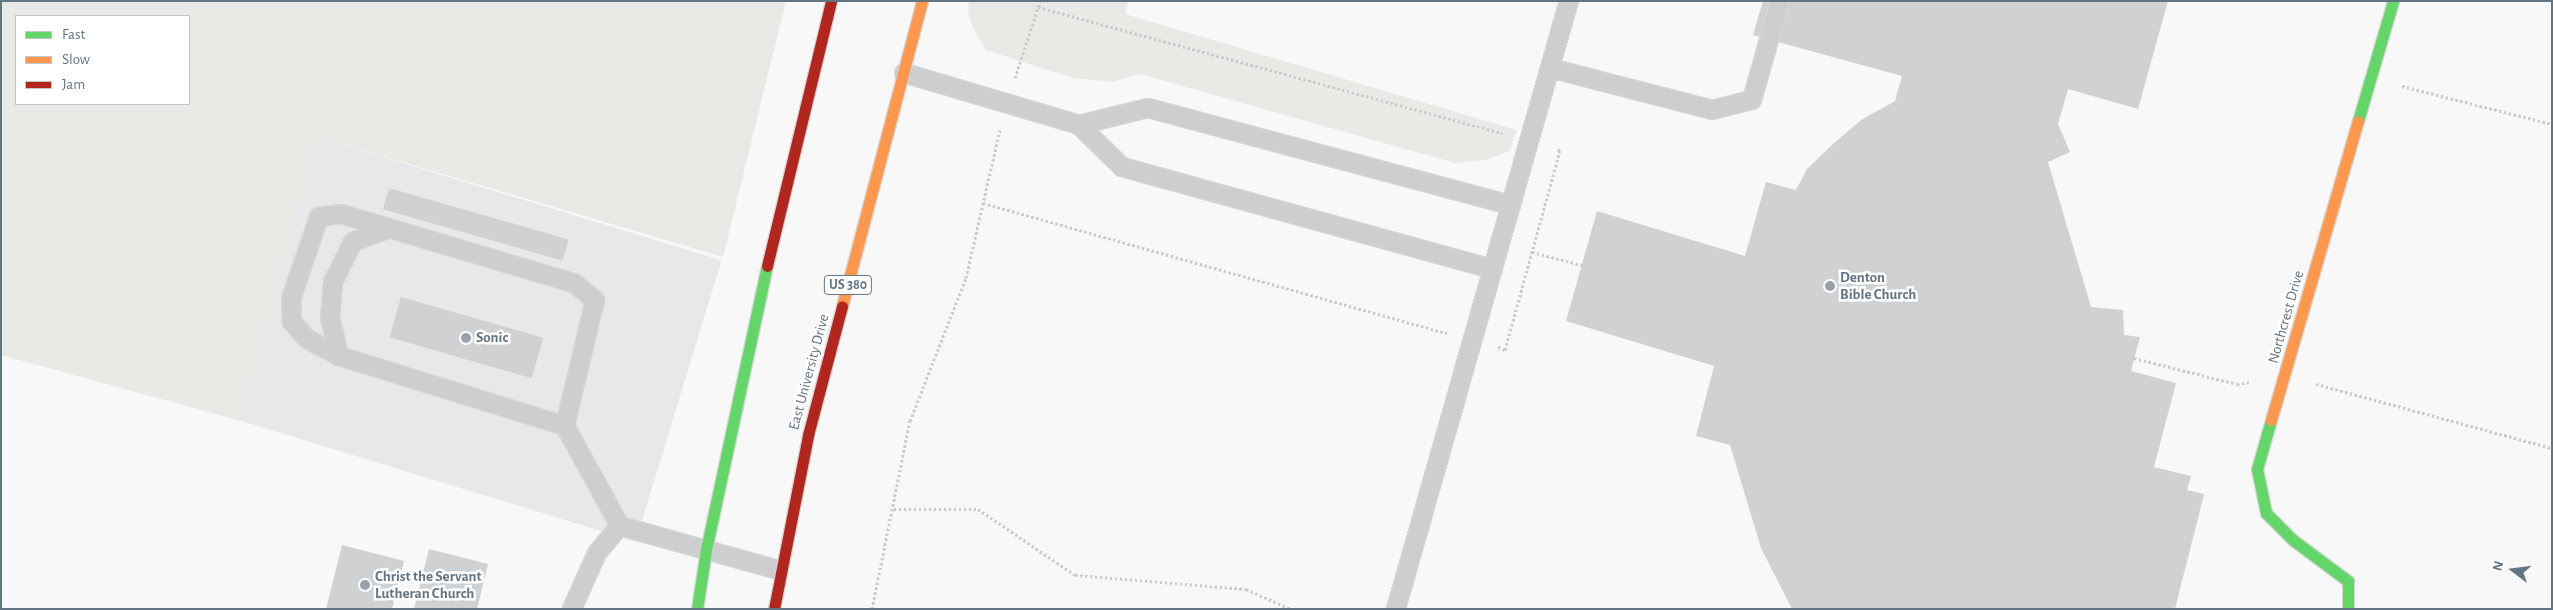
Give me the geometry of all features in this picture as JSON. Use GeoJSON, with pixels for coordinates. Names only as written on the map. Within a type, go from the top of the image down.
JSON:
{"type":"FeatureCollection","features":[{"type":"Feature","properties":{"kind":"main road"},"geometry":{"type":"LineString","coordinates":[[697,609],[706,550],[771,247],[831,1]]}},
{"type":"Feature","properties":{"kind":"main road","name":"East University Drive"},"geometry":{"type":"LineString","coordinates":[[774,609],[779,570],[808,436],[922,1]]}},
{"type":"Feature","properties":{"kind":"main road","name":"Northcrest Drive"},"geometry":{"type":"LineString","coordinates":[[2348,609],[2348,582],[2293,540],[2266,513],[2257,469],[2393,1]]}},
{"type":"Feature","properties":{"kind":"lane"},"geometry":{"type":"LineString","coordinates":[[1396,609],[1569,1]]}},
{"type":"Feature","properties":{"kind":"lane"},"geometry":{"type":"LineString","coordinates":[[1550,68],[1712,110],[1752,100],[1780,1]]}},
{"type":"Feature","properties":{"kind":"lane"},"geometry":{"type":"LineString","coordinates":[[904,73],[1079,124],[1122,167],[1493,269]]}},
{"type":"Feature","properties":{"kind":"lane"},"geometry":{"type":"LineString","coordinates":[[1079,124],[1148,108],[1511,205]]}},
{"type":"Feature","properties":{"kind":"lane"},"geometry":{"type":"LineString","coordinates":[[565,426],[339,356],[307,338],[292,322],[291,299],[319,217],[341,214],[574,283],[595,300],[565,426],[620,526],[779,570]]}},
{"type":"Feature","properties":{"kind":"lane"},"geometry":{"type":"LineString","coordinates":[[339,356],[330,318],[333,282],[353,242],[389,228]]}},
{"type":"Feature","properties":{"kind":"lane"},"geometry":{"type":"LineString","coordinates":[[572,609],[597,553],[620,526]]}},
{"type":"Feature","properties":{"kind":"path"},"geometry":{"type":"LineString","coordinates":[[872,609],[894,509],[910,421],[966,278],[1007,103],[1040,1]]}},
{"type":"Feature","properties":{"kind":"path"},"geometry":{"type":"LineString","coordinates":[[1038,7],[1502,134]]}},
{"type":"Feature","properties":{"kind":"path"},"geometry":{"type":"LineString","coordinates":[[2371,77],[2552,124]]}},
{"type":"Feature","properties":{"kind":"path"},"geometry":{"type":"LineString","coordinates":[[1494,346],[1505,350],[1560,150],[1549,148]]}},
{"type":"Feature","properties":{"kind":"path"},"geometry":{"type":"LineString","coordinates":[[983,203],[1448,333]]}},
{"type":"Feature","properties":{"kind":"path"},"geometry":{"type":"LineString","coordinates":[[1532,252],[1582,265]]}},
{"type":"Feature","properties":{"kind":"path"},"geometry":{"type":"LineString","coordinates":[[2134,358],[2238,384],[2285,375],[2552,448]]}},
{"type":"Feature","properties":{"kind":"path"},"geometry":{"type":"LineString","coordinates":[[894,509],[978,510],[1075,575],[1246,589],[1291,609]]}},
{"type":"Feature","properties":{"kind":"shaded area"},"geometry":{"type":"Polygon","coordinates":[[[1,1],[786,1],[723,257],[318,137],[241,421],[1,355],[1,1]]]}},
{"type":"Feature","properties":{"kind":"shaded area"},"geometry":{"type":"Polygon","coordinates":[[[969,1],[1128,1],[1125,14],[1517,130],[1509,151],[1486,160],[1455,163],[1140,74],[1112,82],[1073,78],[986,50],[974,30],[968,13],[969,1]]]}},
{"type":"Feature","properties":{"kind":"shaded area"},"geometry":{"type":"Polygon","coordinates":[[[318,137],[722,260],[636,542],[232,418],[318,137]]]}},
{"type":"Feature","properties":{"kind":"building","name":"Denton Bible Church"},"geometry":{"type":"Polygon","coordinates":[[[1763,1],[2168,1],[2138,109],[2068,89],[2058,124],[2070,152],[2048,162],[2091,307],[2123,310],[2124,335],[2140,337],[2131,371],[2176,383],[2154,467],[2191,476],[2187,490],[2204,494],[2175,609],[1792,609],[1761,548],[1730,445],[1696,436],[1714,366],[1566,321],[1597,211],[1745,256],[1766,182],[1796,190],[1807,169],[1832,145],[1861,120],[1895,101],[1902,76],[1753,35],[1763,1]]]}},
{"type":"Feature","properties":{"kind":"building"},"geometry":{"type":"Polygon","coordinates":[[[389,188],[569,240],[563,261],[383,209],[389,188]]]}},
{"type":"Feature","properties":{"kind":"building","name":"Sonic"},"geometry":{"type":"Polygon","coordinates":[[[401,297],[543,338],[532,378],[389,337],[401,297]]]}},
{"type":"Feature","properties":{"kind":"building","name":"Christ the Servant Lutheran Church"},"geometry":{"type":"Polygon","coordinates":[[[342,545],[404,561],[392,609],[326,609],[342,545]]]}},
{"type":"Feature","properties":{"kind":"building","name":"Christ the Servant Lutheran Church"},"geometry":{"type":"Polygon","coordinates":[[[429,549],[488,564],[477,609],[414,609],[429,549]]]}},
{"type":"Feature","properties":{"kind":"traffic: fast"},"geometry":{"type":"LineString","coordinates":[[2358,121],[2393,1]]}},
{"type":"Feature","properties":{"kind":"traffic: fast"},"geometry":{"type":"LineString","coordinates":[[697,609],[706,550],[767,266]]}},
{"type":"Feature","properties":{"kind":"traffic: fast"},"geometry":{"type":"LineString","coordinates":[[2271,420],[2257,469],[2266,513],[2293,540],[2348,581],[2348,609]]}},
{"type":"Feature","properties":{"kind":"traffic: slow"},"geometry":{"type":"LineString","coordinates":[[842,306],[922,1]]}},
{"type":"Feature","properties":{"kind":"traffic: slow"},"geometry":{"type":"LineString","coordinates":[[2271,420],[2358,121]]}},
{"type":"Feature","properties":{"kind":"traffic: jam"},"geometry":{"type":"LineString","coordinates":[[767,266],[831,1]]}},
{"type":"Feature","properties":{"kind":"traffic: jam"},"geometry":{"type":"LineString","coordinates":[[774,609],[808,435],[842,306]]}},
{"type":"Feature","properties":{"kind":"place","name":"Denton Bible Church"},"geometry":{"type":"Point","coordinates":[1830,286]}},
{"type":"Feature","properties":{"kind":"place","name":"Sonic"},"geometry":{"type":"Point","coordinates":[466,338]}},
{"type":"Feature","properties":{"kind":"place","name":"Christ the Servant Lutheran Church"},"geometry":{"type":"Point","coordinates":[365,585]}}]}
